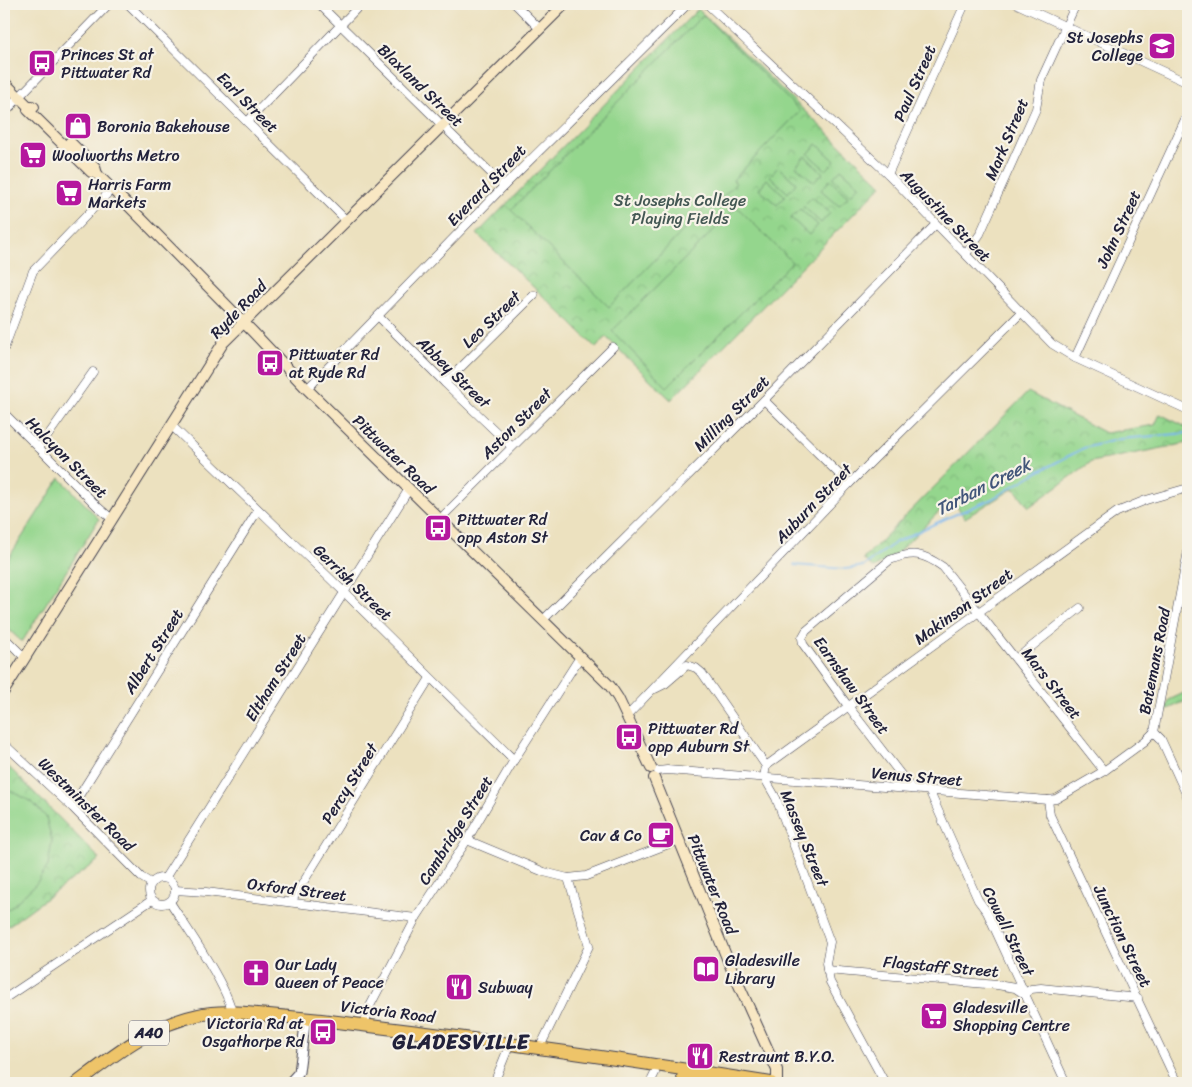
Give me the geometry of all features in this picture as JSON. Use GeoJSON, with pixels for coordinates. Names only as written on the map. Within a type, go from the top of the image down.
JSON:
{"type":"FeatureCollection","features":[{"type":"Feature","properties":{"kind":"highway","name":"Victoria Road"},"geometry":{"type":"LineString","coordinates":[[77,1083],[116,1054],[160,1028],[215,1012],[233,1016],[507,1051],[653,1078],[712,1083]]}},
{"type":"Feature","properties":{"kind":"highway","name":"Victoria Road"},"geometry":{"type":"LineString","coordinates":[[90,1083],[127,1055],[164,1034],[197,1022],[233,1016],[322,1019],[651,1064],[771,1083]]}},
{"type":"Feature","properties":{"kind":"main road","name":"Ryde Road"},"geometry":{"type":"LineString","coordinates":[[4,691],[223,343],[564,4]]}},
{"type":"Feature","properties":{"kind":"main road","name":"Pittwater Road"},"geometry":{"type":"LineString","coordinates":[[4,82],[29,106],[32,106],[92,164],[97,174],[244,322],[307,389],[614,691],[654,773],[729,963],[777,1070],[777,1083]]}},
{"type":"Feature","properties":{"kind":"street"},"geometry":{"type":"LineString","coordinates":[[4,112],[109,4]]}},
{"type":"Feature","properties":{"kind":"street","name":"Earl Street"},"geometry":{"type":"LineString","coordinates":[[128,4],[348,220]]}},
{"type":"Feature","properties":{"kind":"street","name":"Blaxland Street"},"geometry":{"type":"LineString","coordinates":[[319,4],[504,186]]}},
{"type":"Feature","properties":{"kind":"street"},"geometry":{"type":"LineString","coordinates":[[247,122],[361,4]]}},
{"type":"Feature","properties":{"kind":"street"},"geometry":{"type":"LineString","coordinates":[[515,4],[540,29]]}},
{"type":"Feature","properties":{"kind":"street","name":"Everard Street"},"geometry":{"type":"LineString","coordinates":[[307,389],[504,186],[688,4]]}},
{"type":"Feature","properties":{"kind":"street","name":"Augustine Street"},"geometry":{"type":"LineString","coordinates":[[707,4],[888,174],[1052,344],[1074,358],[1188,410]]}},
{"type":"Feature","properties":{"kind":"street","name":"Paul Street"},"geometry":{"type":"LineString","coordinates":[[888,174],[965,4]]}},
{"type":"Feature","properties":{"kind":"street"},"geometry":{"type":"LineString","coordinates":[[1017,4],[1188,83]]}},
{"type":"Feature","properties":{"kind":"street","name":"Mark Street"},"geometry":{"type":"LineString","coordinates":[[966,254],[980,234],[1036,109],[1041,80],[1076,4]]}},
{"type":"Feature","properties":{"kind":"street","name":"John Street"},"geometry":{"type":"LineString","coordinates":[[1074,358],[1188,113]]}},
{"type":"Feature","properties":{"kind":"street"},"geometry":{"type":"LineString","coordinates":[[4,349],[34,272],[112,189]]}},
{"type":"Feature","properties":{"kind":"street","name":"Milling Street"},"geometry":{"type":"LineString","coordinates":[[543,620],[764,400],[936,224]]}},
{"type":"Feature","properties":{"kind":"street","name":"Leo Street"},"geometry":{"type":"LineString","coordinates":[[444,383],[534,295]]}},
{"type":"Feature","properties":{"kind":"street","name":"Auburn Street"},"geometry":{"type":"LineString","coordinates":[[626,716],[849,484],[1021,312]]}},
{"type":"Feature","properties":{"kind":"street","name":"Abbey Street"},"geometry":{"type":"LineString","coordinates":[[378,316],[444,383],[511,446]]}},
{"type":"Feature","properties":{"kind":"street","name":"Aston Street"},"geometry":{"type":"LineString","coordinates":[[440,520],[511,446],[613,346]]}},
{"type":"Feature","properties":{"kind":"street"},"geometry":{"type":"LineString","coordinates":[[39,448],[93,372]]}},
{"type":"Feature","properties":{"kind":"street"},"geometry":{"type":"LineString","coordinates":[[764,400],[849,484]]}},
{"type":"Feature","properties":{"kind":"street","name":"Halcyon Street"},"geometry":{"type":"LineString","coordinates":[[4,413],[112,519]]}},
{"type":"Feature","properties":{"kind":"street","name":"Gerrish Street"},"geometry":{"type":"LineString","coordinates":[[171,425],[514,760]]}},
{"type":"Feature","properties":{"kind":"street","name":"Makinson Street"},"geometry":{"type":"LineString","coordinates":[[766,766],[1117,512],[1146,500],[1188,488]]}},
{"type":"Feature","properties":{"kind":"street","name":"Eltham Street"},"geometry":{"type":"LineString","coordinates":[[165,878],[409,489]]}},
{"type":"Feature","properties":{"kind":"street","name":"Albert Street"},"geometry":{"type":"LineString","coordinates":[[72,807],[258,510]]}},
{"type":"Feature","properties":{"kind":"street","name":"Earnshaw Street"},"geometry":{"type":"LineString","coordinates":[[912,789],[848,706],[804,644],[802,638],[806,631],[890,560],[911,554],[922,554],[943,567],[979,612]]}},
{"type":"Feature","properties":{"kind":"street","name":"Batemans Road"},"geometry":{"type":"LineString","coordinates":[[1188,556],[1154,732],[1161,739],[1188,798]]}},
{"type":"Feature","properties":{"kind":"street"},"geometry":{"type":"LineString","coordinates":[[1016,659],[1080,608]]}},
{"type":"Feature","properties":{"kind":"street","name":"Mars Street"},"geometry":{"type":"LineString","coordinates":[[979,612],[1104,771]]}},
{"type":"Feature","properties":{"kind":"street"},"geometry":{"type":"LineString","coordinates":[[4,637],[24,657]]}},
{"type":"Feature","properties":{"kind":"street","name":"Cambridge Street"},"geometry":{"type":"LineString","coordinates":[[364,1025],[372,1004],[416,918],[467,840],[514,760],[580,657]]}},
{"type":"Feature","properties":{"kind":"street"},"geometry":{"type":"LineString","coordinates":[[647,693],[665,684],[687,664],[696,668],[702,673],[766,766]]}},
{"type":"Feature","properties":{"kind":"street","name":"Percy Street"},"geometry":{"type":"LineString","coordinates":[[291,902],[430,678]]}},
{"type":"Feature","properties":{"kind":"street","name":"Venus Street"},"geometry":{"type":"LineString","coordinates":[[654,773],[667,770],[1048,800],[1056,799],[1104,771],[1154,732]]}},
{"type":"Feature","properties":{"kind":"street","name":"Westminster Road"},"geometry":{"type":"LineString","coordinates":[[4,744],[72,807],[141,877],[151,883]]}},
{"type":"Feature","properties":{"kind":"street","name":"Massey Street"},"geometry":{"type":"LineString","coordinates":[[766,766],[764,777],[776,798],[830,942],[826,962],[827,970],[837,996],[885,1083]]}},
{"type":"Feature","properties":{"kind":"street","name":"Cowell Street"},"geometry":{"type":"LineString","coordinates":[[929,790],[974,892],[987,912],[1066,1083]]}},
{"type":"Feature","properties":{"kind":"street","name":"Junction Street"},"geometry":{"type":"LineString","coordinates":[[1048,800],[1050,815],[1178,1083]]}},
{"type":"Feature","properties":{"kind":"street"},"geometry":{"type":"LineString","coordinates":[[467,840],[544,872],[568,878],[586,876],[679,840]]}},
{"type":"Feature","properties":{"kind":"street"},"geometry":{"type":"LineString","coordinates":[[159,878],[165,878],[172,883],[174,890],[170,902],[161,904],[152,900],[148,891],[151,883],[159,878]]}},
{"type":"Feature","properties":{"kind":"street"},"geometry":{"type":"LineString","coordinates":[[539,1049],[589,946],[568,878]]}},
{"type":"Feature","properties":{"kind":"street","name":"Oxford Street"},"geometry":{"type":"LineString","coordinates":[[174,890],[206,892],[416,918]]}},
{"type":"Feature","properties":{"kind":"street"},"geometry":{"type":"LineString","coordinates":[[4,998],[152,900]]}},
{"type":"Feature","properties":{"kind":"street"},"geometry":{"type":"LineString","coordinates":[[170,902],[225,990],[233,1016]]}},
{"type":"Feature","properties":{"kind":"street","name":"Flagstaff Street"},"geometry":{"type":"LineString","coordinates":[[827,970],[997,985],[1015,988],[1024,994]]}},
{"type":"Feature","properties":{"kind":"street"},"geometry":{"type":"LineString","coordinates":[[1024,994],[1031,989],[1040,988],[1138,998]]}},
{"type":"Feature","properties":{"kind":"street"},"geometry":{"type":"LineString","coordinates":[[289,1083],[299,1072],[305,1025]]}},
{"type":"Feature","properties":{"kind":"street"},"geometry":{"type":"LineString","coordinates":[[494,1083],[507,1051]]}},
{"type":"Feature","properties":{"kind":"green space","name":"St Josephs College Playing Fields"},"geometry":{"type":"Polygon","coordinates":[[[698,9],[882,185],[671,400],[606,337],[596,348],[477,234],[698,9]]]}},
{"type":"Feature","properties":{"kind":"green space"},"geometry":{"type":"Polygon","coordinates":[[[703,15],[800,111],[733,180],[736,183],[719,201],[715,198],[609,307],[511,210],[703,15]]]}},
{"type":"Feature","properties":{"kind":"green space"},"geometry":{"type":"Polygon","coordinates":[[[817,144],[835,161],[826,170],[808,154],[817,144]]]}},
{"type":"Feature","properties":{"kind":"green space"},"geometry":{"type":"Polygon","coordinates":[[[805,156],[823,173],[814,182],[796,166],[805,156]]]}},
{"type":"Feature","properties":{"kind":"green space"},"geometry":{"type":"Polygon","coordinates":[[[778,167],[796,183],[788,193],[770,176],[778,167]]]}},
{"type":"Feature","properties":{"kind":"green space"},"geometry":{"type":"Polygon","coordinates":[[[841,169],[859,185],[851,195],[833,178],[841,169]]]}},
{"type":"Feature","properties":{"kind":"green space"},"geometry":{"type":"Polygon","coordinates":[[[767,179],[785,196],[777,205],[759,189],[767,179]]]}},
{"type":"Feature","properties":{"kind":"green space"},"geometry":{"type":"Polygon","coordinates":[[[830,180],[848,197],[839,206],[821,190],[830,180]]]}},
{"type":"Feature","properties":{"kind":"green space"},"geometry":{"type":"Polygon","coordinates":[[[812,197],[830,213],[821,223],[803,206],[812,197]]]}},
{"type":"Feature","properties":{"kind":"green space"},"geometry":{"type":"Polygon","coordinates":[[[737,207],[792,262],[667,387],[612,331],[737,207]]]}},
{"type":"Feature","properties":{"kind":"green space"},"geometry":{"type":"Polygon","coordinates":[[[800,209],[818,225],[809,235],[791,218],[800,209]]]}},
{"type":"Feature","properties":{"kind":"green space"},"geometry":{"type":"Polygon","coordinates":[[[1028,392],[1105,433],[1155,425],[1160,414],[1188,428],[1188,443],[1091,462],[1029,507],[1014,488],[965,518],[952,499],[898,552],[874,568],[863,559],[1028,392]]]}},
{"type":"Feature","properties":{"kind":"green space"},"geometry":{"type":"Polygon","coordinates":[[[60,478],[99,519],[22,642],[4,625],[4,565],[60,478]]]}},
{"type":"Feature","properties":{"kind":"green space"},"geometry":{"type":"Polygon","coordinates":[[[1188,691],[1188,700],[1166,710],[1169,700],[1188,691]]]}},
{"type":"Feature","properties":{"kind":"green space"},"geometry":{"type":"Polygon","coordinates":[[[4,762],[100,859],[4,929],[4,762]]]}},
{"type":"Feature","properties":{"kind":"green space"},"geometry":{"type":"Polygon","coordinates":[[[4,791],[14,792],[33,803],[46,817],[52,841],[48,866],[36,884],[10,908],[4,911],[4,791]]]}},
{"type":"Feature","properties":{"kind":"waterway","name":"Tarban Creek"},"geometry":{"type":"LineString","coordinates":[[794,565],[846,569],[864,566],[896,542],[992,499],[1034,474],[1084,448],[1120,439],[1188,433]]}},
{"type":"Feature","properties":{"kind":"place","name":"St Josephs College"},"geometry":{"type":"Point","coordinates":[1162,46]}},
{"type":"Feature","properties":{"kind":"place","name":"Princes St at Pittwater Rd"},"geometry":{"type":"Point","coordinates":[42,63]}},
{"type":"Feature","properties":{"kind":"place","name":"Boronia Bakehouse"},"geometry":{"type":"Point","coordinates":[78,126]}},
{"type":"Feature","properties":{"kind":"place","name":"Woolworths Metro"},"geometry":{"type":"Point","coordinates":[33,155]}},
{"type":"Feature","properties":{"kind":"place","name":"Harris Farm Markets"},"geometry":{"type":"Point","coordinates":[69,193]}},
{"type":"Feature","properties":{"kind":"place","name":"Pittwater Rd at Ryde Rd"},"geometry":{"type":"Point","coordinates":[270,363]}},
{"type":"Feature","properties":{"kind":"place","name":"Pittwater Rd opp Aston St"},"geometry":{"type":"Point","coordinates":[438,528]}},
{"type":"Feature","properties":{"kind":"place","name":"Pittwater Rd opp Auburn St"},"geometry":{"type":"Point","coordinates":[629,737]}},
{"type":"Feature","properties":{"kind":"place","name":"Cav & Co"},"geometry":{"type":"Point","coordinates":[661,835]}},
{"type":"Feature","properties":{"kind":"place","name":"Gladesville Library"},"geometry":{"type":"Point","coordinates":[706,969]}},
{"type":"Feature","properties":{"kind":"place","name":"Our Lady Queen of Peace"},"geometry":{"type":"Point","coordinates":[256,973]}},
{"type":"Feature","properties":{"kind":"place","name":"Subway"},"geometry":{"type":"Point","coordinates":[459,987]}},
{"type":"Feature","properties":{"kind":"place","name":"Gladesville Shopping Centre"},"geometry":{"type":"Point","coordinates":[934,1016]}},
{"type":"Feature","properties":{"kind":"place","name":"Victoria Rd at Osgathorpe Rd"},"geometry":{"type":"Point","coordinates":[323,1032]}},
{"type":"Feature","properties":{"kind":"place","name":"Restraunt B.Y.O."},"geometry":{"type":"Point","coordinates":[700,1056]}},
{"type":"Feature","properties":{"kind":"district","name":"GLADESVILLE"},"geometry":{"type":"Point","coordinates":[461,1042]}}]}
